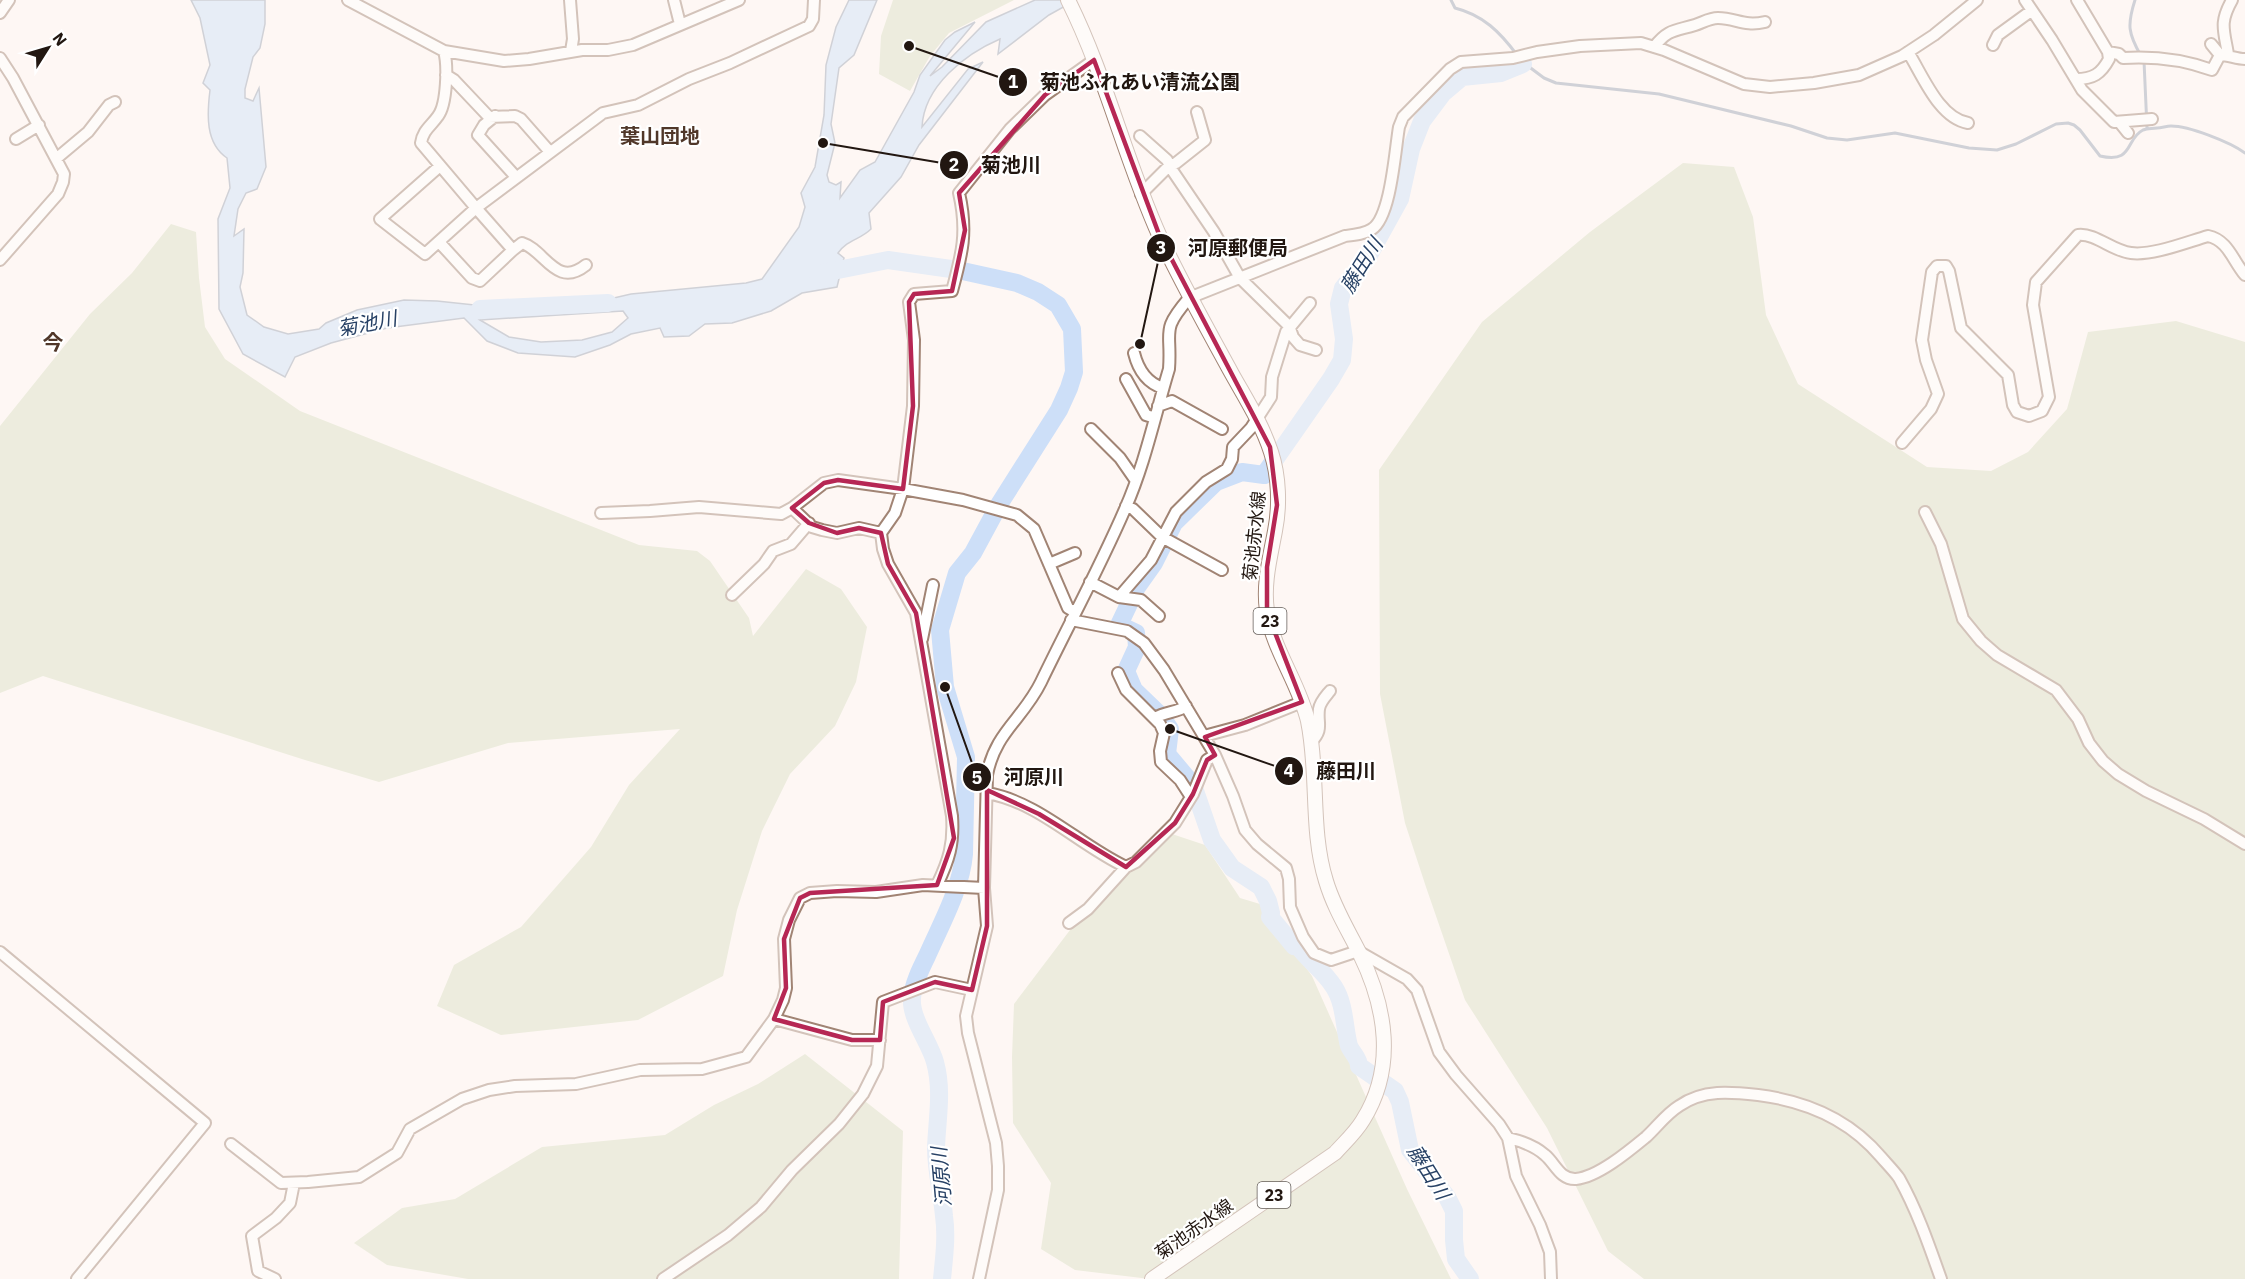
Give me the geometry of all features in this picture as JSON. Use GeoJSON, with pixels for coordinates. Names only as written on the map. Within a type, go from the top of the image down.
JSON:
{"type":"FeatureCollection","features":[{"type":"Feature","properties":{"kind":"main road","name":"菊池赤水線"},"geometry":{"type":"LineString","coordinates":[[1068,0],[1094,60],[1141,194],[1189,298],[1270,447],[1277,480],[1276,529],[1265,590],[1267,612],[1274,635],[1302,702],[1311,742],[1317,830],[1325,880],[1342,923],[1373,982],[1382,1011],[1384,1036],[1384,1065],[1375,1093],[1364,1119],[1335,1153],[1152,1279]]}},
{"type":"Feature","properties":{"kind":"street"},"geometry":{"type":"LineString","coordinates":[[0,13],[9,0]]}},
{"type":"Feature","properties":{"kind":"street"},"geometry":{"type":"LineString","coordinates":[[348,0],[444,51],[504,61],[571,51],[608,50],[633,45],[740,0]]}},
{"type":"Feature","properties":{"kind":"street"},"geometry":{"type":"LineString","coordinates":[[570,0],[573,39],[571,51]]}},
{"type":"Feature","properties":{"kind":"street"},"geometry":{"type":"LineString","coordinates":[[674,0],[680,24]]}},
{"type":"Feature","properties":{"kind":"street"},"geometry":{"type":"LineString","coordinates":[[440,166],[380,219],[425,254],[476,208],[603,113],[638,105],[689,79],[730,63],[809,26],[813,19],[814,0]]}},
{"type":"Feature","properties":{"kind":"street"},"geometry":{"type":"LineString","coordinates":[[979,1279],[998,1190],[998,1166],[993,1132],[968,1033],[966,1016],[987,926],[984,888],[987,775],[995,746],[1033,700],[1126,506],[1136,481],[1169,369],[1170,354],[1167,338],[1169,325],[1174,316],[1189,298],[1346,236],[1372,229],[1381,219],[1386,206],[1399,127],[1403,117],[1450,69],[1461,62],[1513,58],[1580,46],[1641,43],[1744,84],[1770,87],[1814,83],[1859,75],[1908,52],[1934,35],[1977,0]]}},
{"type":"Feature","properties":{"kind":"street"},"geometry":{"type":"LineString","coordinates":[[2025,0],[2082,90],[2096,106],[2114,122],[2152,118]]}},
{"type":"Feature","properties":{"kind":"street"},"geometry":{"type":"LineString","coordinates":[[2076,79],[2092,78],[2098,74],[2109,59],[2108,52],[2077,0]]}},
{"type":"Feature","properties":{"kind":"street"},"geometry":{"type":"LineString","coordinates":[[2108,52],[2119,54],[2123,58],[2175,59],[2189,62],[2212,74],[2224,55],[2222,21],[2232,0]]}},
{"type":"Feature","properties":{"kind":"street"},"geometry":{"type":"LineString","coordinates":[[1993,45],[1998,34],[2031,11]]}},
{"type":"Feature","properties":{"kind":"street"},"geometry":{"type":"LineString","coordinates":[[1654,47],[1661,37],[1670,31],[1696,25],[1712,18],[1720,17],[1746,24],[1765,22]]}},
{"type":"Feature","properties":{"kind":"street"},"geometry":{"type":"LineString","coordinates":[[2211,44],[2224,55],[2245,59]]}},
{"type":"Feature","properties":{"kind":"street"},"geometry":{"type":"LineString","coordinates":[[444,51],[446,75],[440,113],[423,133],[421,143],[513,250]]}},
{"type":"Feature","properties":{"kind":"street"},"geometry":{"type":"LineString","coordinates":[[1908,52],[1940,107],[1950,116],[1968,123]]}},
{"type":"Feature","properties":{"kind":"street"},"geometry":{"type":"LineString","coordinates":[[0,58],[64,174],[58,194],[0,260]]}},
{"type":"Feature","properties":{"kind":"street"},"geometry":{"type":"LineString","coordinates":[[937,885],[947,864],[954,838],[946,782],[916,613],[888,564],[881,533],[895,513],[903,489],[913,406],[914,340],[909,302],[914,294],[952,291],[963,245],[964,214],[959,194],[1010,129],[1045,95],[1094,60]]}},
{"type":"Feature","properties":{"kind":"street"},"geometry":{"type":"LineString","coordinates":[[446,75],[454,80],[489,117],[515,116],[520,119],[550,152]]}},
{"type":"Feature","properties":{"kind":"street"},"geometry":{"type":"LineString","coordinates":[[57,158],[88,132],[109,105],[115,102]]}},
{"type":"Feature","properties":{"kind":"street"},"geometry":{"type":"LineString","coordinates":[[1141,194],[1170,165],[1176,163],[1205,140],[1197,112]]}},
{"type":"Feature","properties":{"kind":"street"},"geometry":{"type":"LineString","coordinates":[[495,117],[484,125],[478,135],[516,177]]}},
{"type":"Feature","properties":{"kind":"street"},"geometry":{"type":"LineString","coordinates":[[2120,123],[2128,134]]}},
{"type":"Feature","properties":{"kind":"street"},"geometry":{"type":"LineString","coordinates":[[16,139],[39,125]]}},
{"type":"Feature","properties":{"kind":"street"},"geometry":{"type":"LineString","coordinates":[[1140,136],[1167,160],[1214,232],[1240,278],[1289,326],[1293,337],[1300,345],[1316,350]]}},
{"type":"Feature","properties":{"kind":"street"},"geometry":{"type":"LineString","coordinates":[[1902,443],[1931,409],[1938,394],[1926,360],[1922,340],[1932,272],[1937,266],[1946,266],[1949,270],[1961,328],[2008,375],[2013,405],[2017,412],[2029,416],[2042,411],[2049,398],[2033,305],[2036,282],[2078,235],[2089,236],[2131,253],[2147,252],[2208,236],[2216,238],[2227,248],[2245,275]]}},
{"type":"Feature","properties":{"kind":"street"},"geometry":{"type":"LineString","coordinates":[[439,242],[472,278],[480,281],[522,243],[531,246],[552,268],[565,272],[579,271],[586,265]]}},
{"type":"Feature","properties":{"kind":"street"},"geometry":{"type":"LineString","coordinates":[[1119,597],[1151,560],[1176,512],[1206,482],[1227,469],[1232,459],[1233,447],[1257,420],[1271,397],[1272,377],[1289,326],[1310,303]]}},
{"type":"Feature","properties":{"kind":"street"},"geometry":{"type":"LineString","coordinates":[[1134,352],[1136,361],[1151,385],[1163,388]]}},
{"type":"Feature","properties":{"kind":"street"},"geometry":{"type":"LineString","coordinates":[[1126,379],[1146,415],[1155,418]]}},
{"type":"Feature","properties":{"kind":"street"},"geometry":{"type":"LineString","coordinates":[[1158,406],[1172,401],[1222,429]]}},
{"type":"Feature","properties":{"kind":"street"},"geometry":{"type":"LineString","coordinates":[[1091,429],[1120,458],[1136,481]]}},
{"type":"Feature","properties":{"kind":"street"},"geometry":{"type":"LineString","coordinates":[[601,513],[650,512],[699,507],[781,514],[824,483],[838,480],[963,500],[1017,515],[1034,529],[1073,616],[1127,631],[1144,643],[1164,670],[1215,755],[1245,830],[1257,844],[1286,868],[1289,879],[1290,907],[1303,937],[1314,953],[1331,960],[1358,951],[1407,979],[1417,990],[1439,1052],[1508,1138],[1516,1176],[1540,1225],[1550,1252],[1551,1279]]}},
{"type":"Feature","properties":{"kind":"street"},"geometry":{"type":"LineString","coordinates":[[1126,506],[1133,509],[1162,537],[1222,570]]}},
{"type":"Feature","properties":{"kind":"street"},"geometry":{"type":"LineString","coordinates":[[792,508],[812,527],[837,533],[859,528],[881,533]]}},
{"type":"Feature","properties":{"kind":"street"},"geometry":{"type":"LineString","coordinates":[[1925,512],[1941,544],[1963,619],[1981,641],[1997,655],[2056,690],[2078,719],[2096,752],[2118,774],[2146,791],[2204,819],[2245,844]]}},
{"type":"Feature","properties":{"kind":"street"},"geometry":{"type":"LineString","coordinates":[[732,595],[764,564],[773,551],[791,544],[808,523]]}},
{"type":"Feature","properties":{"kind":"street"},"geometry":{"type":"LineString","coordinates":[[1049,564],[1075,553]]}},
{"type":"Feature","properties":{"kind":"street"},"geometry":{"type":"LineString","coordinates":[[1089,582],[1119,597],[1141,600],[1159,616]]}},
{"type":"Feature","properties":{"kind":"street"},"geometry":{"type":"LineString","coordinates":[[920,642],[923,637],[933,585]]}},
{"type":"Feature","properties":{"kind":"street"},"geometry":{"type":"LineString","coordinates":[[1118,673],[1126,690],[1155,718],[1164,733],[1160,751],[1161,762],[1180,780],[1191,797]]}},
{"type":"Feature","properties":{"kind":"street"},"geometry":{"type":"LineString","coordinates":[[1311,742],[1317,736],[1320,724],[1319,708],[1330,691]]}},
{"type":"Feature","properties":{"kind":"street"},"geometry":{"type":"LineString","coordinates":[[1204,736],[1245,725],[1302,702]]}},
{"type":"Feature","properties":{"kind":"street"},"geometry":{"type":"LineString","coordinates":[[1155,718],[1167,711],[1180,711],[1186,706]]}},
{"type":"Feature","properties":{"kind":"street"},"geometry":{"type":"LineString","coordinates":[[1069,923],[1088,909],[1126,867],[1136,862],[1175,823],[1191,797],[1207,760],[1215,755]]}},
{"type":"Feature","properties":{"kind":"street"},"geometry":{"type":"LineString","coordinates":[[987,793],[998,795],[1039,814],[1107,858],[1126,867]]}},
{"type":"Feature","properties":{"kind":"street"},"geometry":{"type":"LineString","coordinates":[[231,1144],[281,1183],[359,1177],[397,1153],[410,1129],[462,1099],[489,1090],[515,1086],[576,1084],[640,1070],[702,1069],[746,1057],[774,1019],[783,1000],[786,988],[784,939],[789,920],[800,898],[810,893],[876,892],[923,885],[984,888]]}},
{"type":"Feature","properties":{"kind":"street"},"geometry":{"type":"LineString","coordinates":[[0,952],[205,1123],[77,1279]]}},
{"type":"Feature","properties":{"kind":"street"},"geometry":{"type":"LineString","coordinates":[[663,1279],[728,1235],[761,1207],[792,1170],[839,1124],[862,1094],[878,1066],[883,1002],[935,982],[972,990]]}},
{"type":"Feature","properties":{"kind":"street"},"geometry":{"type":"LineString","coordinates":[[774,1019],[852,1040],[880,1040]]}},
{"type":"Feature","properties":{"kind":"street"},"geometry":{"type":"LineString","coordinates":[[1508,1138],[1524,1142],[1545,1154],[1564,1176],[1574,1179],[1588,1176],[1611,1163],[1646,1137],[1679,1105],[1699,1096],[1729,1092],[1774,1097],[1794,1102],[1826,1114],[1851,1128],[1867,1140],[1898,1177],[1921,1226],[1941,1279]]}},
{"type":"Feature","properties":{"kind":"street"},"geometry":{"type":"LineString","coordinates":[[275,1279],[258,1271],[252,1236],[276,1218],[290,1203],[294,1183]]}},
{"type":"Feature","properties":{"kind":"highlighted area"},"geometry":{"type":"Polygon","coordinates":[[[1094,60],[1160,237],[1270,447],[1277,505],[1267,567],[1267,612],[1302,702],[1205,737],[1215,755],[1207,760],[1193,794],[1175,823],[1126,867],[1039,814],[987,790],[987,926],[972,990],[935,982],[883,1002],[880,1040],[852,1040],[774,1019],[786,988],[784,939],[800,898],[810,893],[937,885],[954,838],[916,613],[888,564],[881,533],[859,528],[837,533],[809,523],[792,508],[824,483],[838,480],[903,489],[913,406],[909,302],[914,294],[952,291],[965,230],[959,193],[1045,95],[1094,60]]]}},
{"type":"Feature","properties":{"kind":"green space"},"geometry":{"type":"Polygon","coordinates":[[[893,0],[1014,0],[949,33],[930,56],[910,91],[879,74],[881,36],[893,0]]]}},
{"type":"Feature","properties":{"kind":"green space"},"geometry":{"type":"Polygon","coordinates":[[[1683,163],[1734,167],[1753,217],[1766,315],[1798,384],[1927,467],[1991,471],[2028,452],[2067,409],[2088,332],[2176,321],[2245,342],[2245,1279],[1644,1279],[1608,1251],[1547,1128],[1465,1000],[1405,823],[1380,694],[1379,470],[1482,322],[1590,232],[1683,163]]]}},
{"type":"Feature","properties":{"kind":"green space"},"geometry":{"type":"Polygon","coordinates":[[[171,224],[196,232],[205,327],[225,359],[300,411],[639,545],[697,551],[710,561],[749,618],[753,636],[806,569],[841,589],[867,627],[856,682],[835,726],[790,774],[762,831],[737,910],[723,976],[638,1020],[501,1035],[437,1006],[454,965],[521,927],[591,847],[629,785],[680,729],[508,743],[379,782],[43,676],[0,693],[0,426],[90,314],[132,273],[171,224]]]}},
{"type":"Feature","properties":{"kind":"green space"},"geometry":{"type":"Polygon","coordinates":[[[1166,832],[1205,845],[1240,898],[1260,904],[1312,976],[1407,1189],[1451,1279],[1150,1279],[1075,1270],[1041,1249],[1051,1183],[1013,1123],[1014,1004],[1070,930],[1166,832]]]}},
{"type":"Feature","properties":{"kind":"green space"},"geometry":{"type":"Polygon","coordinates":[[[805,1054],[903,1131],[899,1279],[468,1279],[387,1265],[354,1243],[402,1208],[455,1199],[542,1147],[665,1135],[714,1105],[758,1084],[805,1054]]]}},
{"type":"Feature","properties":{"kind":"water"},"geometry":{"type":"Polygon","coordinates":[[[191,0],[265,0],[265,24],[260,48],[253,57],[245,98],[253,101],[259,88],[266,167],[257,189],[246,193],[238,209],[234,236],[244,229],[243,273],[240,287],[247,315],[264,327],[288,334],[319,329],[326,323],[357,310],[404,300],[437,301],[549,313],[631,294],[746,283],[762,279],[799,227],[805,207],[801,193],[815,167],[824,115],[826,65],[836,27],[849,0],[877,0],[854,55],[839,68],[831,124],[835,143],[827,175],[829,182],[836,185],[841,182],[840,198],[860,170],[875,162],[914,92],[920,75],[945,40],[975,22],[930,76],[942,67],[986,22],[1035,0],[1076,0],[1049,15],[998,54],[1000,39],[973,53],[938,85],[924,112],[922,127],[968,69],[983,62],[919,145],[901,177],[869,213],[871,229],[838,253],[844,258],[837,287],[802,293],[771,311],[732,323],[705,324],[689,336],[664,337],[660,328],[631,334],[610,345],[575,357],[518,353],[487,341],[464,318],[387,328],[331,343],[295,357],[285,377],[243,354],[219,309],[218,219],[230,188],[227,158],[215,144],[209,127],[210,90],[203,83],[210,65],[200,18],[191,0]],[[623,311],[480,320],[509,337],[541,342],[582,340],[612,332],[628,318],[623,311]]]}},
{"type":"Feature","properties":{"kind":"waterway"},"geometry":{"type":"LineString","coordinates":[[1451,0],[1455,8],[1474,15],[1490,26],[1517,55]]}},
{"type":"Feature","properties":{"kind":"waterway"},"geometry":{"type":"LineString","coordinates":[[2135,0],[2130,29],[2141,56]]}},
{"type":"Feature","properties":{"kind":"waterway"},"geometry":{"type":"LineString","coordinates":[[1520,60],[1544,78],[1556,83],[1659,94],[1791,126],[1827,138],[1847,140],[1895,133],[1969,148],[1997,150],[2016,144],[2056,124],[2068,123],[2080,130],[2100,156],[2111,158],[2124,154],[2133,139],[2143,130],[2171,126],[2209,135],[2245,153]]}},
{"type":"Feature","properties":{"kind":"waterway"},"geometry":{"type":"LineString","coordinates":[[2144,61],[2147,128]]}},
{"type":"Feature","properties":{"kind":"waterway","name":"藤田川"},"geometry":{"type":"LineString","coordinates":[[1470,1279],[1456,1259],[1454,1211],[1447,1197],[1410,1150],[1400,1102],[1395,1091],[1359,1066],[1349,1046],[1342,1008],[1334,987],[1297,945],[1294,946],[1270,917],[1268,901],[1261,887],[1232,868],[1212,840],[1193,785],[1167,754],[1170,729],[1161,716],[1134,690],[1126,671],[1137,647],[1136,633],[1119,625],[1137,587],[1154,563],[1174,523],[1216,482],[1242,472],[1264,475],[1331,379],[1342,360],[1344,339],[1339,304],[1343,288],[1369,255],[1400,199],[1411,149],[1422,121],[1443,93],[1462,77],[1501,73],[1523,64]]}},
{"type":"Feature","properties":{"kind":"waterway","name":"河原川"},"geometry":{"type":"LineString","coordinates":[[818,274],[888,260],[958,270],[1017,283],[1038,292],[1058,305],[1072,329],[1074,372],[1069,388],[1059,410],[1000,503],[973,553],[957,573],[940,630],[945,687],[966,757],[964,854],[955,893],[914,987],[912,1006],[935,1062],[939,1084],[936,1157],[945,1232],[942,1279]]}},
{"type":"Feature","properties":{"kind":"waterway","name":"菊池川"},"geometry":{"type":"LineString","coordinates":[[480,309],[608,303]]}},
{"type":"Feature","properties":{"kind":"place","name":"菊池ふれあい清流公園"},"geometry":{"type":"Point","coordinates":[909,46]}},
{"type":"Feature","properties":{"kind":"place","name":"菊池川"},"geometry":{"type":"Point","coordinates":[823,143]}},
{"type":"Feature","properties":{"kind":"place","name":"河原郵便局"},"geometry":{"type":"Point","coordinates":[1140,344]}},
{"type":"Feature","properties":{"kind":"place","name":"河原川"},"geometry":{"type":"Point","coordinates":[945,687]}},
{"type":"Feature","properties":{"kind":"place","name":"藤田川"},"geometry":{"type":"Point","coordinates":[1170,729]}},
{"type":"Feature","properties":{"kind":"district","name":"葉山団地"},"geometry":{"type":"Point","coordinates":[660,135]}},
{"type":"Feature","properties":{"kind":"district","name":"今"},"geometry":{"type":"Point","coordinates":[53,342]}}]}
